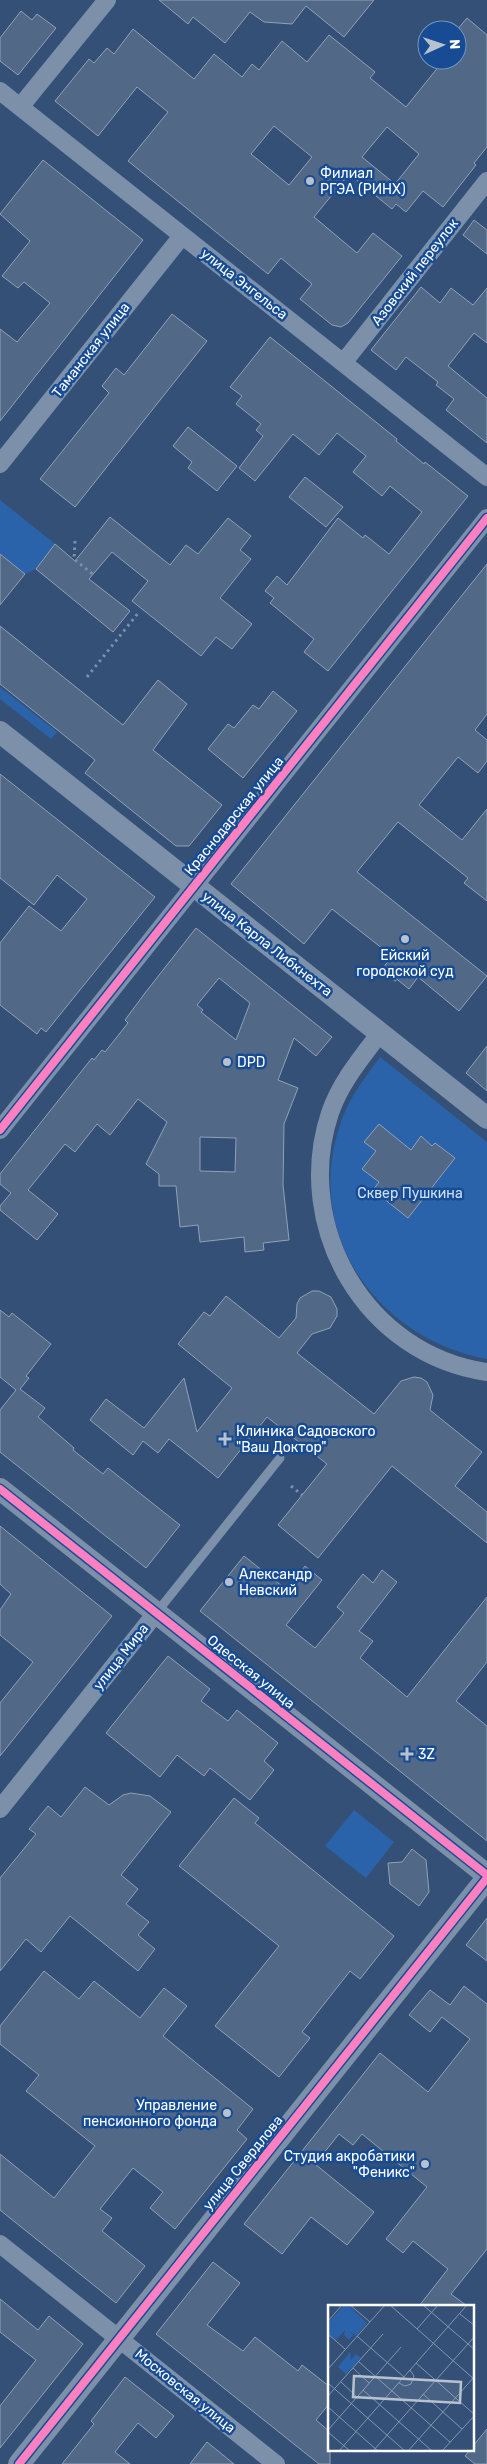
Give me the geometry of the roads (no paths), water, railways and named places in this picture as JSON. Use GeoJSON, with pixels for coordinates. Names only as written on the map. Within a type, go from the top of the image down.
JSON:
{"type":"FeatureCollection","features":[{"type":"Feature","properties":{"kind":"street"},"geometry":{"type":"LineString","coordinates":[[20,107],[107,0]]}},
{"type":"Feature","properties":{"kind":"street","name":"улица Энгельса"},"geometry":{"type":"LineString","coordinates":[[0,92],[487,478]]}},
{"type":"Feature","properties":{"kind":"street","name":"Азовский переулок"},"geometry":{"type":"LineString","coordinates":[[343,363],[487,182]]}},
{"type":"Feature","properties":{"kind":"street","name":"Таманская улица"},"geometry":{"type":"LineString","coordinates":[[0,464],[182,236]]}},
{"type":"Feature","properties":{"kind":"street","name":"Краснодарская улица"},"geometry":{"type":"LineString","coordinates":[[0,1130],[487,518]]}},
{"type":"Feature","properties":{"kind":"street","name":"улица Карла Либкнехта"},"geometry":{"type":"LineString","coordinates":[[0,732],[487,1118]]}},
{"type":"Feature","properties":{"kind":"street"},"geometry":{"type":"LineString","coordinates":[[380,1033],[342,1084],[330,1112],[323,1140],[319,1180],[321,1202],[331,1243],[345,1275],[358,1294],[388,1326],[408,1342],[444,1361],[487,1372]]}},
{"type":"Feature","properties":{"kind":"street","name":"Одесская улица"},"geometry":{"type":"LineString","coordinates":[[0,1489],[487,1877]]}},
{"type":"Feature","properties":{"kind":"street","name":"улица Мира"},"geometry":{"type":"LineString","coordinates":[[0,1809],[156,1612]]}},
{"type":"Feature","properties":{"kind":"street","name":"улица Свердлова"},"geometry":{"type":"LineString","coordinates":[[19,2464],[487,1877]]}},
{"type":"Feature","properties":{"kind":"street","name":"Московская улица"},"geometry":{"type":"LineString","coordinates":[[0,2244],[276,2464]]}},
{"type":"Feature","properties":{"kind":"lane","name":"улица Мира"},"geometry":{"type":"LineString","coordinates":[[156,1612],[280,1458]]}},
{"type":"Feature","properties":{"kind":"place","name":"Филиал РГЭА (РИНХ)"},"geometry":{"type":"Point","coordinates":[310,181]}},
{"type":"Feature","properties":{"kind":"place","name":"Ейский городской суд"},"geometry":{"type":"Point","coordinates":[405,939]}},
{"type":"Feature","properties":{"kind":"place","name":"DPD"},"geometry":{"type":"Point","coordinates":[227,1062]}},
{"type":"Feature","properties":{"kind":"place","name":"Клиника Садовского \"Ваш Доктор\""},"geometry":{"type":"Point","coordinates":[225,1439]}},
{"type":"Feature","properties":{"kind":"place","name":"Александр Невский"},"geometry":{"type":"Point","coordinates":[229,1582]}},
{"type":"Feature","properties":{"kind":"place","name":"3Z"},"geometry":{"type":"Point","coordinates":[407,1754]}},
{"type":"Feature","properties":{"kind":"place","name":"Управление пенсионного фонда"},"geometry":{"type":"Point","coordinates":[227,2113]}},
{"type":"Feature","properties":{"kind":"place","name":"Студия акробатики \"Феникс\""},"geometry":{"type":"Point","coordinates":[425,2164]}},
{"type":"Feature","properties":{"kind":"park label","name":"Сквер Пушкина"},"geometry":{"type":"Point","coordinates":[410,1193]}}]}
